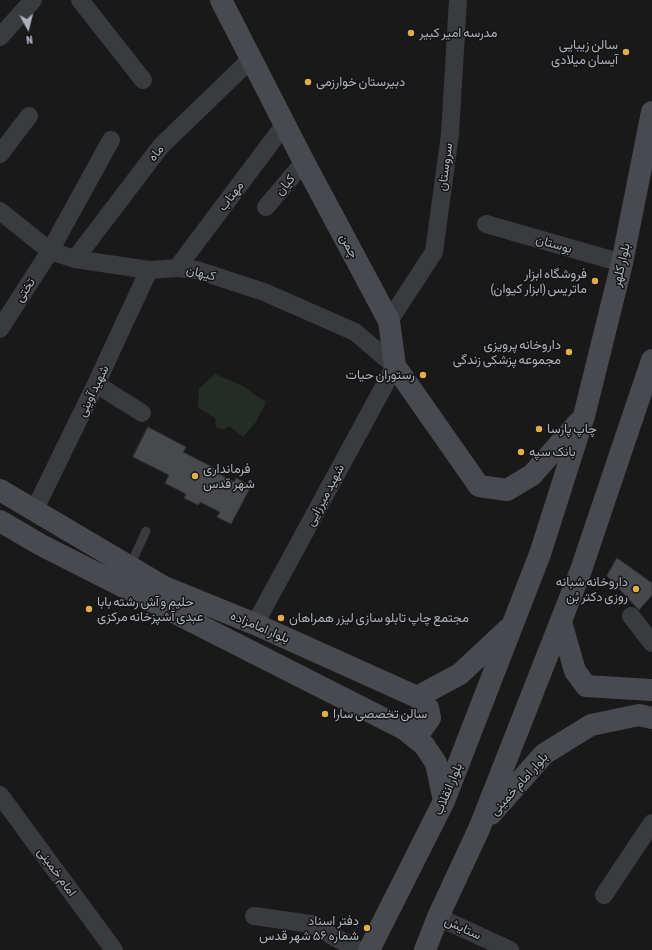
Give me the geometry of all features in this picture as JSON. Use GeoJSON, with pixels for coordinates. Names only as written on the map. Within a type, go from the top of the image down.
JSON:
{"type":"FeatureCollection","features":[{"type":"Feature","properties":{"kind":"main road","name":"چمن"},"geometry":{"type":"LineString","coordinates":[[222,0],[304,162],[389,321],[395,366],[479,486],[507,490],[532,476],[584,416]]}},
{"type":"Feature","properties":{"kind":"main road","name":"بلوار کلهر"},"geometry":{"type":"LineString","coordinates":[[514,623],[540,554],[584,416],[622,263],[652,112]]}},
{"type":"Feature","properties":{"kind":"main road"},"geometry":{"type":"LineString","coordinates":[[425,950],[438,917],[479,829],[582,570],[651,371]]}},
{"type":"Feature","properties":{"kind":"main road","name":"بلوار امامزاده"},"geometry":{"type":"LineString","coordinates":[[0,490],[164,587],[256,624],[417,697]]}},
{"type":"Feature","properties":{"kind":"main road","name":"بلوار امامزاده"},"geometry":{"type":"LineString","coordinates":[[0,522],[41,545],[404,729],[424,745],[436,763],[444,802]]}},
{"type":"Feature","properties":{"kind":"main road"},"geometry":{"type":"LineString","coordinates":[[561,622],[575,671],[586,686],[652,690]]}},
{"type":"Feature","properties":{"kind":"main road"},"geometry":{"type":"LineString","coordinates":[[404,729],[423,728],[430,718],[428,708],[417,697],[460,674],[514,623]]}},
{"type":"Feature","properties":{"kind":"main road","name":"بلوار انقلاب"},"geometry":{"type":"LineString","coordinates":[[369,950],[444,802],[514,623]]}},
{"type":"Feature","properties":{"kind":"main road","name":"بلوار امام خمینی"},"geometry":{"type":"LineString","coordinates":[[479,829],[544,754],[591,725],[639,715],[652,718]]}},
{"type":"Feature","properties":{"kind":"street"},"geometry":{"type":"LineString","coordinates":[[80,0],[143,80]]}},
{"type":"Feature","properties":{"kind":"street","name":"سروستان"},"geometry":{"type":"LineString","coordinates":[[389,321],[434,252],[450,134],[458,0]]}},
{"type":"Feature","properties":{"kind":"street"},"geometry":{"type":"LineString","coordinates":[[0,37],[27,2]]}},
{"type":"Feature","properties":{"kind":"street","name":"ماه"},"geometry":{"type":"LineString","coordinates":[[75,259],[161,146],[251,59]]}},
{"type":"Feature","properties":{"kind":"street"},"geometry":{"type":"LineString","coordinates":[[0,154],[29,116]]}},
{"type":"Feature","properties":{"kind":"street","name":"مهتاب"},"geometry":{"type":"LineString","coordinates":[[177,268],[285,124]]}},
{"type":"Feature","properties":{"kind":"street","name":"تختی"},"geometry":{"type":"LineString","coordinates":[[0,329],[50,251],[110,140]]}},
{"type":"Feature","properties":{"kind":"street","name":"کیان"},"geometry":{"type":"LineString","coordinates":[[266,207],[304,162]]}},
{"type":"Feature","properties":{"kind":"street","name":"کیهان"},"geometry":{"type":"LineString","coordinates":[[0,211],[50,251],[75,259],[150,270],[177,268],[197,270],[264,292],[355,332],[395,366]]}},
{"type":"Feature","properties":{"kind":"street","name":"بوستان"},"geometry":{"type":"LineString","coordinates":[[486,224],[622,263]]}},
{"type":"Feature","properties":{"kind":"street","name":"شهید آوینی"},"geometry":{"type":"LineString","coordinates":[[34,510],[150,270]]}},
{"type":"Feature","properties":{"kind":"street","name":"شهید میرزایی"},"geometry":{"type":"LineString","coordinates":[[256,624],[395,366]]}},
{"type":"Feature","properties":{"kind":"street"},"geometry":{"type":"LineString","coordinates":[[96,384],[142,413]]}},
{"type":"Feature","properties":{"kind":"street"},"geometry":{"type":"LineString","coordinates":[[631,616],[652,642]]}},
{"type":"Feature","properties":{"kind":"street","name":"امام خمینی"},"geometry":{"type":"LineString","coordinates":[[0,795],[114,950]]}},
{"type":"Feature","properties":{"kind":"street"},"geometry":{"type":"LineString","coordinates":[[604,895],[652,823]]}},
{"type":"Feature","properties":{"kind":"street"},"geometry":{"type":"LineString","coordinates":[[254,916],[311,924],[358,950]]}},
{"type":"Feature","properties":{"kind":"street","name":"ستایش"},"geometry":{"type":"LineString","coordinates":[[438,917],[510,950]]}},
{"type":"Feature","properties":{"kind":"lane"},"geometry":{"type":"LineString","coordinates":[[130,566],[146,532]]}},
{"type":"Feature","properties":{"kind":"shaded area"},"geometry":{"type":"Polygon","coordinates":[[[215,374],[241,385],[266,402],[256,422],[243,437],[229,426],[224,430],[216,427],[215,418],[198,408],[199,389],[215,374]]]}},
{"type":"Feature","properties":{"kind":"building","name":"فرمانداری شهر قدس"},"geometry":{"type":"Polygon","coordinates":[[[148,427],[186,447],[183,452],[218,470],[217,473],[234,482],[236,478],[251,486],[231,524],[217,517],[220,512],[200,502],[198,505],[184,498],[186,494],[165,483],[169,475],[133,457],[148,427]]]}},
{"type":"Feature","properties":{"kind":"building","name":"داروخانه شبانه روزی دکتر بُن"},"geometry":{"type":"Polygon","coordinates":[[[617,558],[652,583],[652,595],[639,610],[607,576],[617,558]]]}},
{"type":"Feature","properties":{"kind":"place","name":"مدرسه امیر کبیر"},"geometry":{"type":"Point","coordinates":[411,33]}},
{"type":"Feature","properties":{"kind":"place","name":"سالن زیبایی آیسان میلادی"},"geometry":{"type":"Point","coordinates":[626,52]}},
{"type":"Feature","properties":{"kind":"place","name":"دبیرستان خوارزمی"},"geometry":{"type":"Point","coordinates":[308,82]}},
{"type":"Feature","properties":{"kind":"place","name":"فروشگاه ابزار ماتریس (ابزار کیوان)"},"geometry":{"type":"Point","coordinates":[595,281]}},
{"type":"Feature","properties":{"kind":"place","name":"داروخانه پرویزی مجموعه پزشکی زندگی"},"geometry":{"type":"Point","coordinates":[569,352]}},
{"type":"Feature","properties":{"kind":"place","name":"رستوران حیات"},"geometry":{"type":"Point","coordinates":[423,375]}},
{"type":"Feature","properties":{"kind":"place","name":"چاپ پارسا"},"geometry":{"type":"Point","coordinates":[539,429]}},
{"type":"Feature","properties":{"kind":"place","name":"بانک سپه"},"geometry":{"type":"Point","coordinates":[521,452]}},
{"type":"Feature","properties":{"kind":"place","name":"فرمانداری شهر قدس"},"geometry":{"type":"Point","coordinates":[195,476]}},
{"type":"Feature","properties":{"kind":"place","name":"داروخانه شبانه روزی دکتر بُن"},"geometry":{"type":"Point","coordinates":[636,589]}},
{"type":"Feature","properties":{"kind":"place","name":"حلیم و آش رشته بابا عبدی آشپزخانه مرکزی"},"geometry":{"type":"Point","coordinates":[89,609]}},
{"type":"Feature","properties":{"kind":"place","name":"مجتمع چاپ تابلو سازی لیزر همراهان"},"geometry":{"type":"Point","coordinates":[281,618]}},
{"type":"Feature","properties":{"kind":"place","name":"سالن تخصصی سارا"},"geometry":{"type":"Point","coordinates":[325,714]}},
{"type":"Feature","properties":{"kind":"place","name":"دفتر اسناد شماره ۵۶ شهر قدس"},"geometry":{"type":"Point","coordinates":[367,928]}}]}
